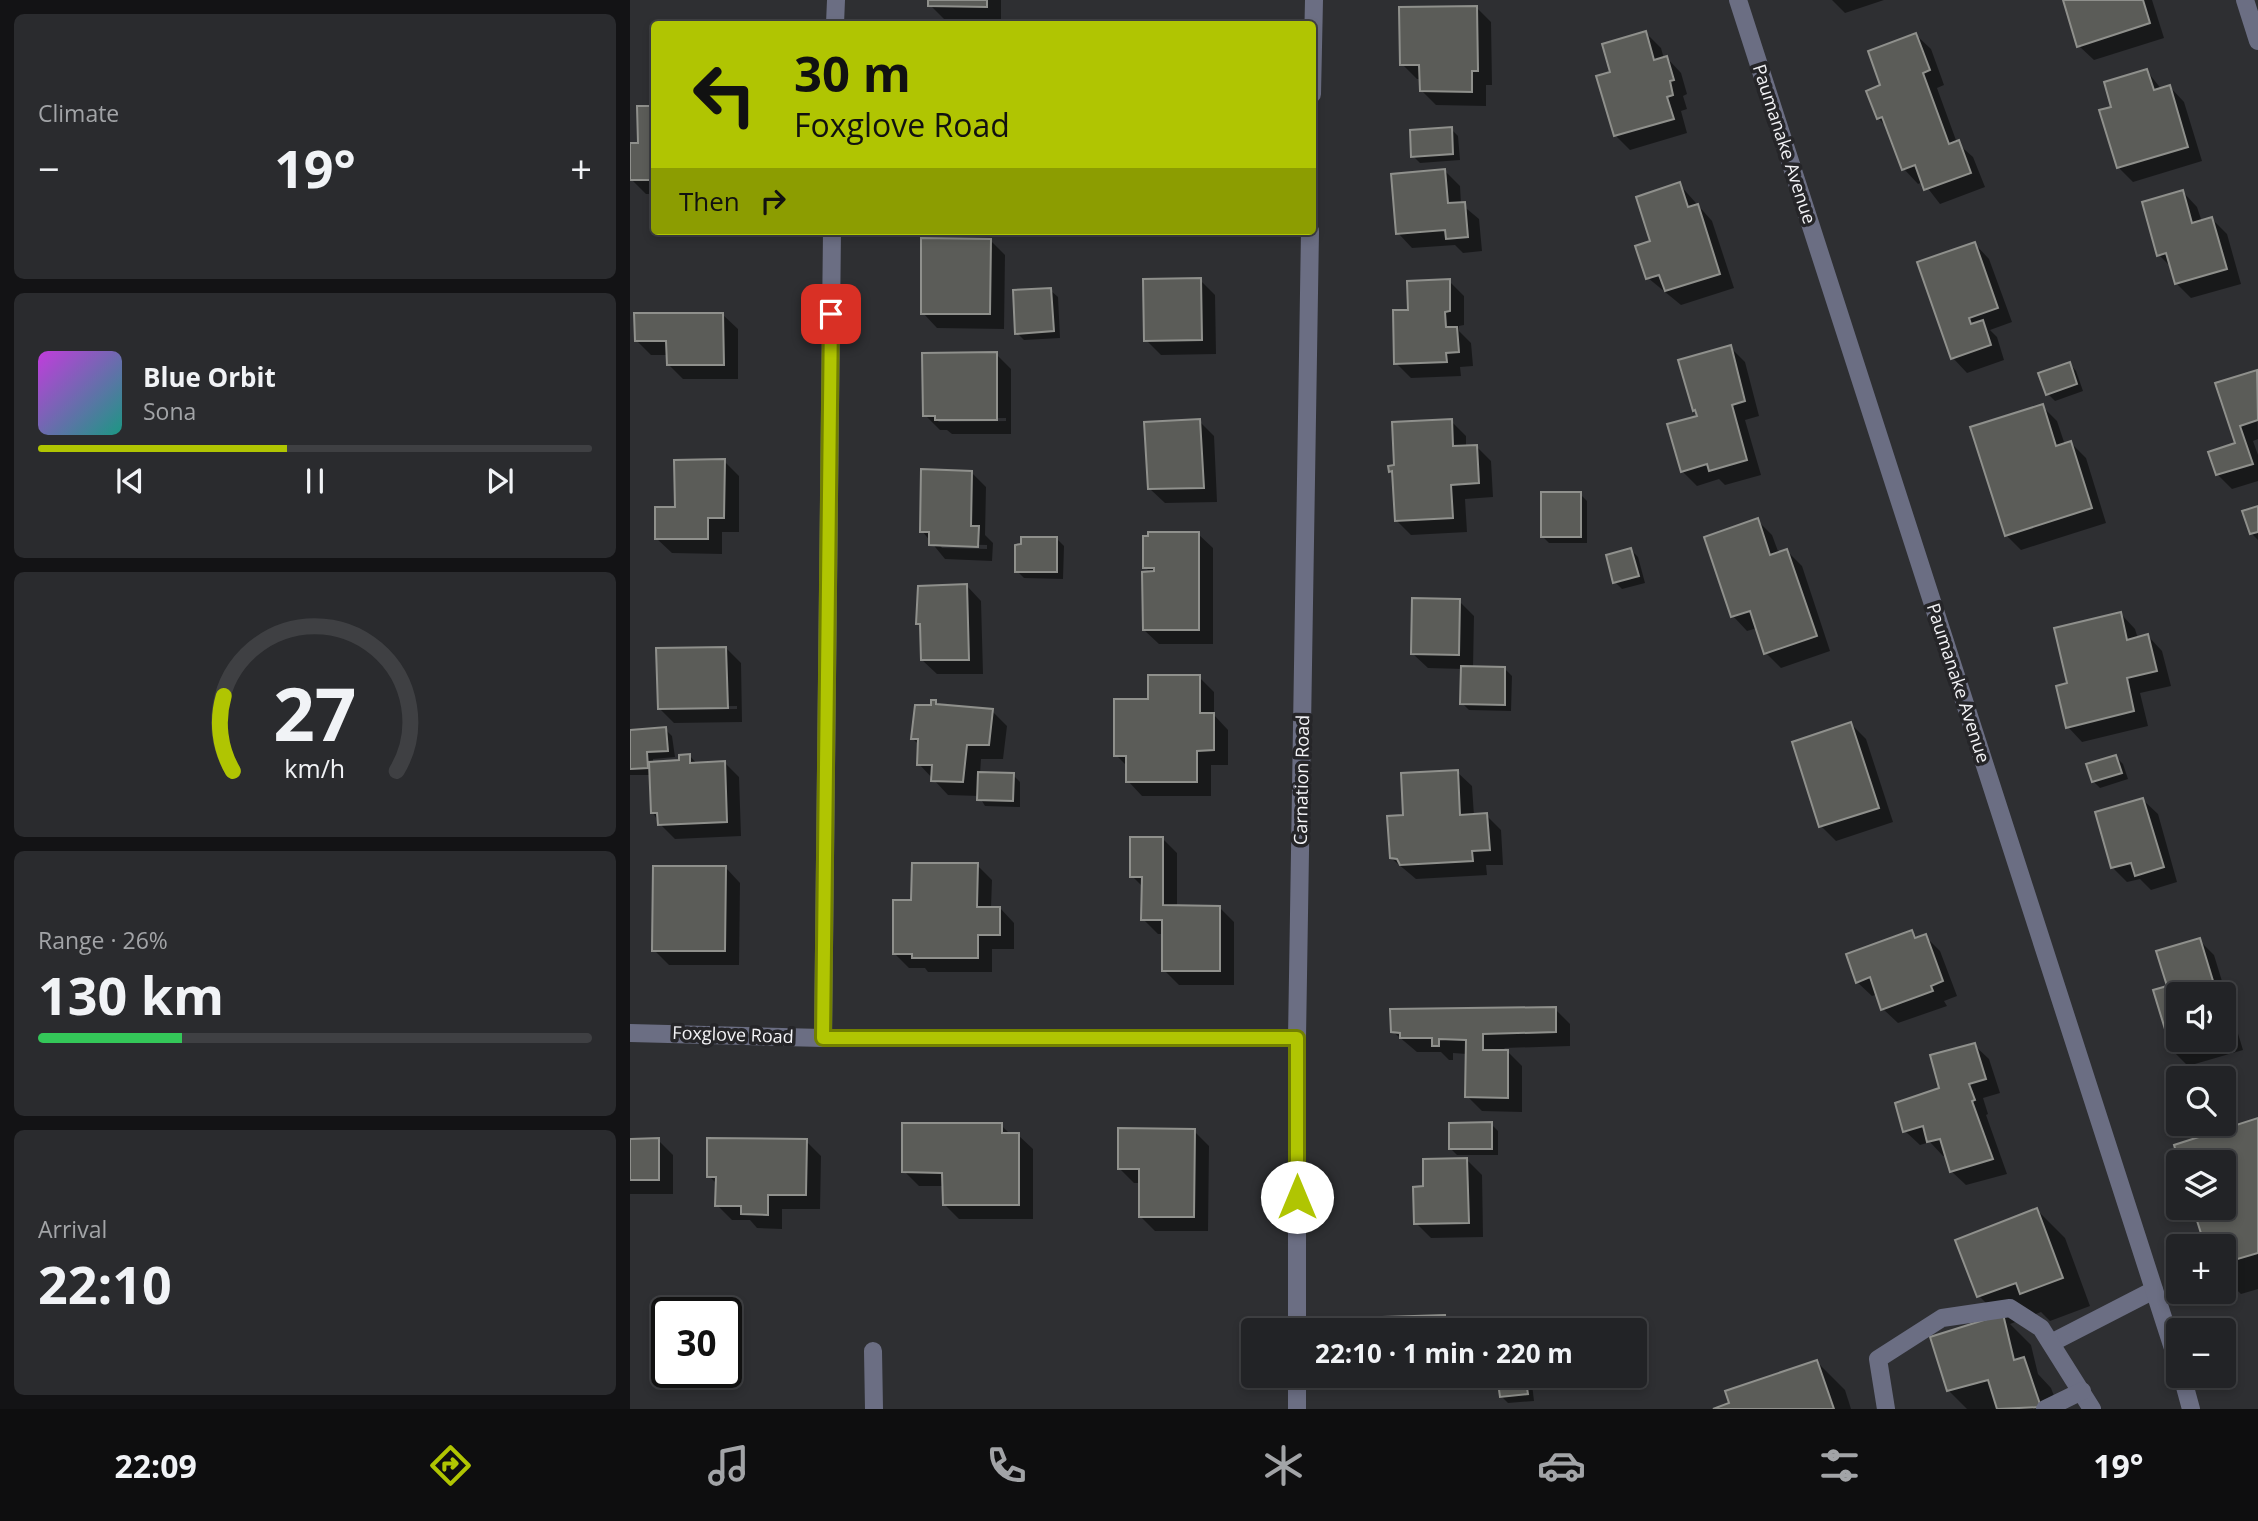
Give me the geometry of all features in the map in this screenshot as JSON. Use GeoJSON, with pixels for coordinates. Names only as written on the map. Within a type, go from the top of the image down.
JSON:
{"type":"FeatureCollection","features":[{"type":"Feature","properties":{"kind":"street"},"geometry":{"type":"LineString","coordinates":[[835,0],[835,21]]}},
{"type":"Feature","properties":{"kind":"street"},"geometry":{"type":"LineString","coordinates":[[1314,0],[1314,21]]}},
{"type":"Feature","properties":{"kind":"street","name":"Paumanake Avenue"},"geometry":{"type":"LineString","coordinates":[[1738,0],[2166,1327]]}},
{"type":"Feature","properties":{"kind":"street"},"geometry":{"type":"LineString","coordinates":[[2245,0],[2258,41]]}},
{"type":"Feature","properties":{"kind":"street"},"geometry":{"type":"LineString","coordinates":[[823,1038],[832,235]]}},
{"type":"Feature","properties":{"kind":"street","name":"Carnation Road"},"geometry":{"type":"LineString","coordinates":[[1297,1318],[1297,1038],[1310,235]]}},
{"type":"Feature","properties":{"kind":"street","name":"Foxglove Road"},"geometry":{"type":"LineString","coordinates":[[630,1033],[823,1038],[1297,1038]]}},
{"type":"Feature","properties":{"kind":"street"},"geometry":{"type":"LineString","coordinates":[[2051,1342],[2154,1290]]}},
{"type":"Feature","properties":{"kind":"street"},"geometry":{"type":"LineString","coordinates":[[1886,1409],[1878,1359],[1942,1318],[2010,1308],[2041,1328],[2092,1409]]}},
{"type":"Feature","properties":{"kind":"street"},"geometry":{"type":"LineString","coordinates":[[873,1351],[874,1409]]}},
{"type":"Feature","properties":{"kind":"street"},"geometry":{"type":"LineString","coordinates":[[1297,1388],[1297,1409]]}},
{"type":"Feature","properties":{"kind":"street"},"geometry":{"type":"LineString","coordinates":[[2185,1388],[2191,1409]]}},
{"type":"Feature","properties":{"kind":"street"},"geometry":{"type":"LineString","coordinates":[[2045,1409],[2082,1391]]}},
{"type":"Feature","properties":{"kind":"building"},"geometry":{"type":"Polygon","coordinates":[[[928,0],[987,0],[987,7],[928,6],[928,0]]]}},
{"type":"Feature","properties":{"kind":"building"},"geometry":{"type":"Polygon","coordinates":[[[2063,0],[2143,0],[2150,23],[2077,47],[2063,0]]]}},
{"type":"Feature","properties":{"kind":"building"},"geometry":{"type":"Polygon","coordinates":[[[1477,6],[1478,71],[1472,71],[1472,92],[1420,91],[1419,65],[1400,65],[1399,7],[1477,6]]]}},
{"type":"Feature","properties":{"kind":"building"},"geometry":{"type":"Polygon","coordinates":[[[1646,31],[1654,60],[1667,56],[1674,80],[1670,81],[1673,95],[1667,97],[1674,119],[1614,136],[1596,76],[1610,72],[1602,44],[1646,31]]]}},
{"type":"Feature","properties":{"kind":"building"},"geometry":{"type":"Polygon","coordinates":[[[1916,33],[1930,70],[1923,73],[1949,144],[1959,140],[1971,173],[1924,190],[1915,165],[1902,170],[1882,117],[1877,119],[1866,91],[1880,85],[1868,51],[1916,33]]]}},
{"type":"Feature","properties":{"kind":"building"},"geometry":{"type":"Polygon","coordinates":[[[2147,69],[2154,90],[2170,85],[2188,147],[2117,168],[2099,110],[2111,107],[2104,82],[2147,69]]]}},
{"type":"Feature","properties":{"kind":"building"},"geometry":{"type":"Polygon","coordinates":[[[637,106],[651,106],[651,180],[630,180],[630,143],[638,143],[637,106]]]}},
{"type":"Feature","properties":{"kind":"building"},"geometry":{"type":"Polygon","coordinates":[[[1452,127],[1453,154],[1411,157],[1410,130],[1452,127]]]}},
{"type":"Feature","properties":{"kind":"building"},"geometry":{"type":"Polygon","coordinates":[[[1445,169],[1448,203],[1465,202],[1468,237],[1446,239],[1445,230],[1396,234],[1391,174],[1445,169]]]}},
{"type":"Feature","properties":{"kind":"building"},"geometry":{"type":"Polygon","coordinates":[[[1680,182],[1688,207],[1698,204],[1720,274],[1665,291],[1659,275],[1646,279],[1635,246],[1650,241],[1636,197],[1680,182]]]}},
{"type":"Feature","properties":{"kind":"building"},"geometry":{"type":"Polygon","coordinates":[[[2183,190],[2192,223],[2212,217],[2227,269],[2175,284],[2166,253],[2157,256],[2142,202],[2183,190]]]}},
{"type":"Feature","properties":{"kind":"building"},"geometry":{"type":"Polygon","coordinates":[[[921,238],[991,239],[990,314],[921,314],[921,238]]]}},
{"type":"Feature","properties":{"kind":"building"},"geometry":{"type":"Polygon","coordinates":[[[1975,242],[1998,308],[1969,318],[1971,324],[1983,320],[1991,345],[1951,359],[1917,262],[1975,242]]]}},
{"type":"Feature","properties":{"kind":"building"},"geometry":{"type":"Polygon","coordinates":[[[1201,278],[1202,340],[1144,341],[1143,279],[1201,278]]]}},
{"type":"Feature","properties":{"kind":"building"},"geometry":{"type":"Polygon","coordinates":[[[1450,279],[1450,311],[1445,312],[1446,327],[1457,327],[1459,352],[1446,353],[1447,362],[1394,364],[1393,310],[1408,310],[1407,281],[1450,279]]]}},
{"type":"Feature","properties":{"kind":"building"},"geometry":{"type":"Polygon","coordinates":[[[1051,288],[1054,331],[1015,334],[1013,290],[1051,288]]]}},
{"type":"Feature","properties":{"kind":"building"},"geometry":{"type":"Polygon","coordinates":[[[634,313],[723,313],[724,365],[667,365],[666,341],[635,341],[634,313]]]}},
{"type":"Feature","properties":{"kind":"building"},"geometry":{"type":"Polygon","coordinates":[[[1731,345],[1745,401],[1732,405],[1747,460],[1709,471],[1707,464],[1681,472],[1667,424],[1697,416],[1695,410],[1693,411],[1678,360],[1731,345]]]}},
{"type":"Feature","properties":{"kind":"building"},"geometry":{"type":"Polygon","coordinates":[[[997,352],[997,420],[935,420],[935,416],[923,416],[922,353],[997,352]]]}},
{"type":"Feature","properties":{"kind":"building"},"geometry":{"type":"Polygon","coordinates":[[[2070,362],[2077,384],[2046,395],[2038,373],[2070,362]]]}},
{"type":"Feature","properties":{"kind":"building"},"geometry":{"type":"Polygon","coordinates":[[[2257,370],[2258,420],[2240,426],[2253,464],[2216,475],[2208,452],[2235,443],[2215,383],[2257,370]]]}},
{"type":"Feature","properties":{"kind":"building"},"geometry":{"type":"Polygon","coordinates":[[[2043,404],[2056,446],[2071,441],[2092,508],[2005,536],[1970,427],[2043,404]]]}},
{"type":"Feature","properties":{"kind":"building"},"geometry":{"type":"Polygon","coordinates":[[[1200,419],[1204,488],[1148,489],[1144,422],[1200,419]]]}},
{"type":"Feature","properties":{"kind":"building"},"geometry":{"type":"Polygon","coordinates":[[[1452,419],[1453,446],[1477,445],[1479,483],[1451,485],[1453,518],[1395,521],[1392,471],[1389,472],[1388,466],[1394,465],[1392,422],[1452,419]]]}},
{"type":"Feature","properties":{"kind":"building"},"geometry":{"type":"Polygon","coordinates":[[[725,459],[724,518],[708,518],[708,539],[655,539],[655,507],[675,507],[674,460],[725,459]]]}},
{"type":"Feature","properties":{"kind":"building"},"geometry":{"type":"Polygon","coordinates":[[[921,469],[972,471],[971,526],[979,526],[978,547],[929,545],[929,532],[920,532],[921,469]]]}},
{"type":"Feature","properties":{"kind":"building"},"geometry":{"type":"Polygon","coordinates":[[[1541,492],[1581,492],[1581,537],[1541,537],[1541,492]]]}},
{"type":"Feature","properties":{"kind":"building"},"geometry":{"type":"Polygon","coordinates":[[[2258,506],[2258,532],[2250,534],[2242,511],[2258,506]]]}},
{"type":"Feature","properties":{"kind":"building"},"geometry":{"type":"Polygon","coordinates":[[[1758,518],[1770,555],[1787,549],[1817,636],[1764,654],[1750,611],[1731,617],[1704,537],[1758,518]]]}},
{"type":"Feature","properties":{"kind":"building"},"geometry":{"type":"Polygon","coordinates":[[[1148,532],[1199,532],[1199,630],[1143,630],[1142,572],[1154,571],[1154,568],[1143,568],[1143,536],[1148,536],[1148,532]]]}},
{"type":"Feature","properties":{"kind":"building"},"geometry":{"type":"Polygon","coordinates":[[[1021,537],[1057,537],[1057,572],[1015,572],[1015,545],[1021,544],[1021,537]]]}},
{"type":"Feature","properties":{"kind":"building"},"geometry":{"type":"Polygon","coordinates":[[[1631,548],[1639,576],[1613,583],[1606,555],[1631,548]]]}},
{"type":"Feature","properties":{"kind":"building"},"geometry":{"type":"Polygon","coordinates":[[[967,584],[969,660],[921,660],[920,624],[916,624],[918,586],[967,584]]]}},
{"type":"Feature","properties":{"kind":"building"},"geometry":{"type":"Polygon","coordinates":[[[1412,598],[1460,599],[1459,655],[1411,654],[1412,598]]]}},
{"type":"Feature","properties":{"kind":"building"},"geometry":{"type":"Polygon","coordinates":[[[2121,612],[2127,640],[2148,634],[2157,671],[2127,678],[2134,711],[2066,728],[2056,686],[2067,683],[2054,628],[2121,612]]]}},
{"type":"Feature","properties":{"kind":"building"},"geometry":{"type":"Polygon","coordinates":[[[726,647],[728,708],[658,709],[656,648],[726,647]]]}},
{"type":"Feature","properties":{"kind":"building"},"geometry":{"type":"Polygon","coordinates":[[[1461,666],[1505,667],[1505,705],[1460,704],[1461,666]]]}},
{"type":"Feature","properties":{"kind":"building"},"geometry":{"type":"Polygon","coordinates":[[[1148,675],[1200,675],[1200,713],[1214,713],[1214,750],[1197,751],[1197,782],[1126,782],[1126,756],[1114,756],[1114,699],[1148,699],[1148,675]]]}},
{"type":"Feature","properties":{"kind":"building"},"geometry":{"type":"Polygon","coordinates":[[[931,700],[936,700],[936,704],[993,709],[989,745],[967,745],[963,782],[931,781],[932,765],[917,765],[918,739],[911,739],[915,705],[931,705],[931,700]]]}},
{"type":"Feature","properties":{"kind":"building"},"geometry":{"type":"Polygon","coordinates":[[[1851,722],[1879,808],[1819,827],[1792,742],[1851,722]]]}},
{"type":"Feature","properties":{"kind":"building"},"geometry":{"type":"Polygon","coordinates":[[[666,727],[668,751],[647,752],[648,768],[630,769],[630,730],[666,727]]]}},
{"type":"Feature","properties":{"kind":"building"},"geometry":{"type":"Polygon","coordinates":[[[690,754],[690,763],[725,761],[727,822],[658,825],[657,813],[651,813],[649,762],[679,760],[679,755],[690,754]]]}},
{"type":"Feature","properties":{"kind":"building"},"geometry":{"type":"Polygon","coordinates":[[[2116,755],[2122,773],[2092,782],[2086,764],[2116,755]]]}},
{"type":"Feature","properties":{"kind":"building"},"geometry":{"type":"Polygon","coordinates":[[[1458,770],[1460,815],[1487,813],[1490,850],[1472,851],[1473,861],[1400,865],[1397,859],[1390,858],[1387,816],[1403,815],[1401,773],[1458,770]]]}},
{"type":"Feature","properties":{"kind":"building"},"geometry":{"type":"Polygon","coordinates":[[[978,772],[1014,773],[1013,801],[977,800],[978,772]]]}},
{"type":"Feature","properties":{"kind":"building"},"geometry":{"type":"Polygon","coordinates":[[[2143,798],[2164,867],[2135,876],[2131,863],[2111,868],[2095,812],[2143,798]]]}},
{"type":"Feature","properties":{"kind":"building"},"geometry":{"type":"Polygon","coordinates":[[[1130,837],[1163,837],[1163,905],[1220,906],[1220,971],[1162,971],[1162,920],[1141,920],[1142,877],[1130,877],[1130,837]]]}},
{"type":"Feature","properties":{"kind":"building"},"geometry":{"type":"Polygon","coordinates":[[[912,863],[978,863],[977,907],[1000,907],[1000,935],[978,935],[978,958],[912,958],[912,954],[893,954],[893,900],[911,900],[912,863]]]}},
{"type":"Feature","properties":{"kind":"building"},"geometry":{"type":"Polygon","coordinates":[[[653,866],[726,866],[725,951],[652,951],[653,866]]]}},
{"type":"Feature","properties":{"kind":"building"},"geometry":{"type":"Polygon","coordinates":[[[1912,930],[1915,938],[1926,934],[1943,981],[1931,986],[1933,991],[1881,1010],[1870,977],[1856,983],[1846,954],[1912,930]]]}},
{"type":"Feature","properties":{"kind":"building"},"geometry":{"type":"Polygon","coordinates":[[[2200,938],[2213,982],[2166,983],[2156,951],[2200,938]]]}},
{"type":"Feature","properties":{"kind":"building"},"geometry":{"type":"Polygon","coordinates":[[[2166,986],[2166,1032],[2153,990],[2166,986]]]}},
{"type":"Feature","properties":{"kind":"building"},"geometry":{"type":"Polygon","coordinates":[[[1556,1007],[1556,1032],[1483,1034],[1483,1050],[1508,1050],[1508,1098],[1465,1097],[1466,1040],[1439,1039],[1439,1046],[1432,1046],[1432,1038],[1400,1038],[1400,1033],[1391,1032],[1390,1009],[1556,1007]]]}},
{"type":"Feature","properties":{"kind":"building"},"geometry":{"type":"Polygon","coordinates":[[[1975,1043],[1986,1079],[1969,1084],[1975,1100],[1972,1101],[1993,1159],[1950,1172],[1940,1139],[1927,1142],[1923,1126],[1903,1132],[1895,1103],[1939,1088],[1930,1055],[1975,1043]]]}},
{"type":"Feature","properties":{"kind":"building"},"geometry":{"type":"Polygon","coordinates":[[[2258,1118],[2258,1253],[2236,1259],[2236,1234],[2201,1234],[2197,1220],[2236,1220],[2236,1150],[2175,1150],[2174,1145],[2202,1136],[2236,1136],[2236,1125],[2258,1118]]]}},
{"type":"Feature","properties":{"kind":"building"},"geometry":{"type":"Polygon","coordinates":[[[1492,1122],[1492,1149],[1449,1149],[1449,1123],[1492,1122]]]}},
{"type":"Feature","properties":{"kind":"building"},"geometry":{"type":"Polygon","coordinates":[[[902,1123],[1002,1123],[1002,1133],[1019,1133],[1019,1205],[943,1205],[942,1173],[902,1172],[902,1123]]]}},
{"type":"Feature","properties":{"kind":"building"},"geometry":{"type":"Polygon","coordinates":[[[1118,1128],[1195,1129],[1194,1217],[1139,1217],[1139,1169],[1118,1169],[1118,1128]]]}},
{"type":"Feature","properties":{"kind":"building"},"geometry":{"type":"Polygon","coordinates":[[[659,1138],[659,1180],[630,1180],[630,1139],[659,1138]]]}},
{"type":"Feature","properties":{"kind":"building"},"geometry":{"type":"Polygon","coordinates":[[[707,1138],[807,1139],[806,1195],[768,1195],[768,1215],[741,1214],[741,1206],[715,1206],[716,1177],[707,1177],[707,1138]]]}},
{"type":"Feature","properties":{"kind":"building"},"geometry":{"type":"Polygon","coordinates":[[[1467,1158],[1469,1223],[1414,1224],[1413,1187],[1423,1186],[1423,1159],[1467,1158]]]}},
{"type":"Feature","properties":{"kind":"building"},"geometry":{"type":"Polygon","coordinates":[[[2037,1208],[2063,1278],[2020,1294],[2016,1283],[1977,1297],[1955,1240],[2037,1208]]]}},
{"type":"Feature","properties":{"kind":"building"},"geometry":{"type":"Polygon","coordinates":[[[2003,1314],[2014,1360],[2024,1357],[2041,1407],[1997,1409],[1988,1380],[1947,1391],[1930,1337],[2003,1314]]]}},
{"type":"Feature","properties":{"kind":"building"},"geometry":{"type":"Polygon","coordinates":[[[1445,1315],[1445,1318],[1383,1318],[1445,1315]]]}},
{"type":"Feature","properties":{"kind":"building"},"geometry":{"type":"Polygon","coordinates":[[[1817,1360],[1834,1409],[1713,1409],[1729,1403],[1725,1391],[1817,1360]]]}},
{"type":"Feature","properties":{"kind":"building"},"geometry":{"type":"Polygon","coordinates":[[[1499,1388],[1527,1388],[1528,1394],[1500,1397],[1499,1388]]]}},
{"type":"Feature","properties":{"kind":"route"},"geometry":{"type":"LineString","coordinates":[[831,314],[823,1038],[1297,1038],[1297,1197]]}}]}
